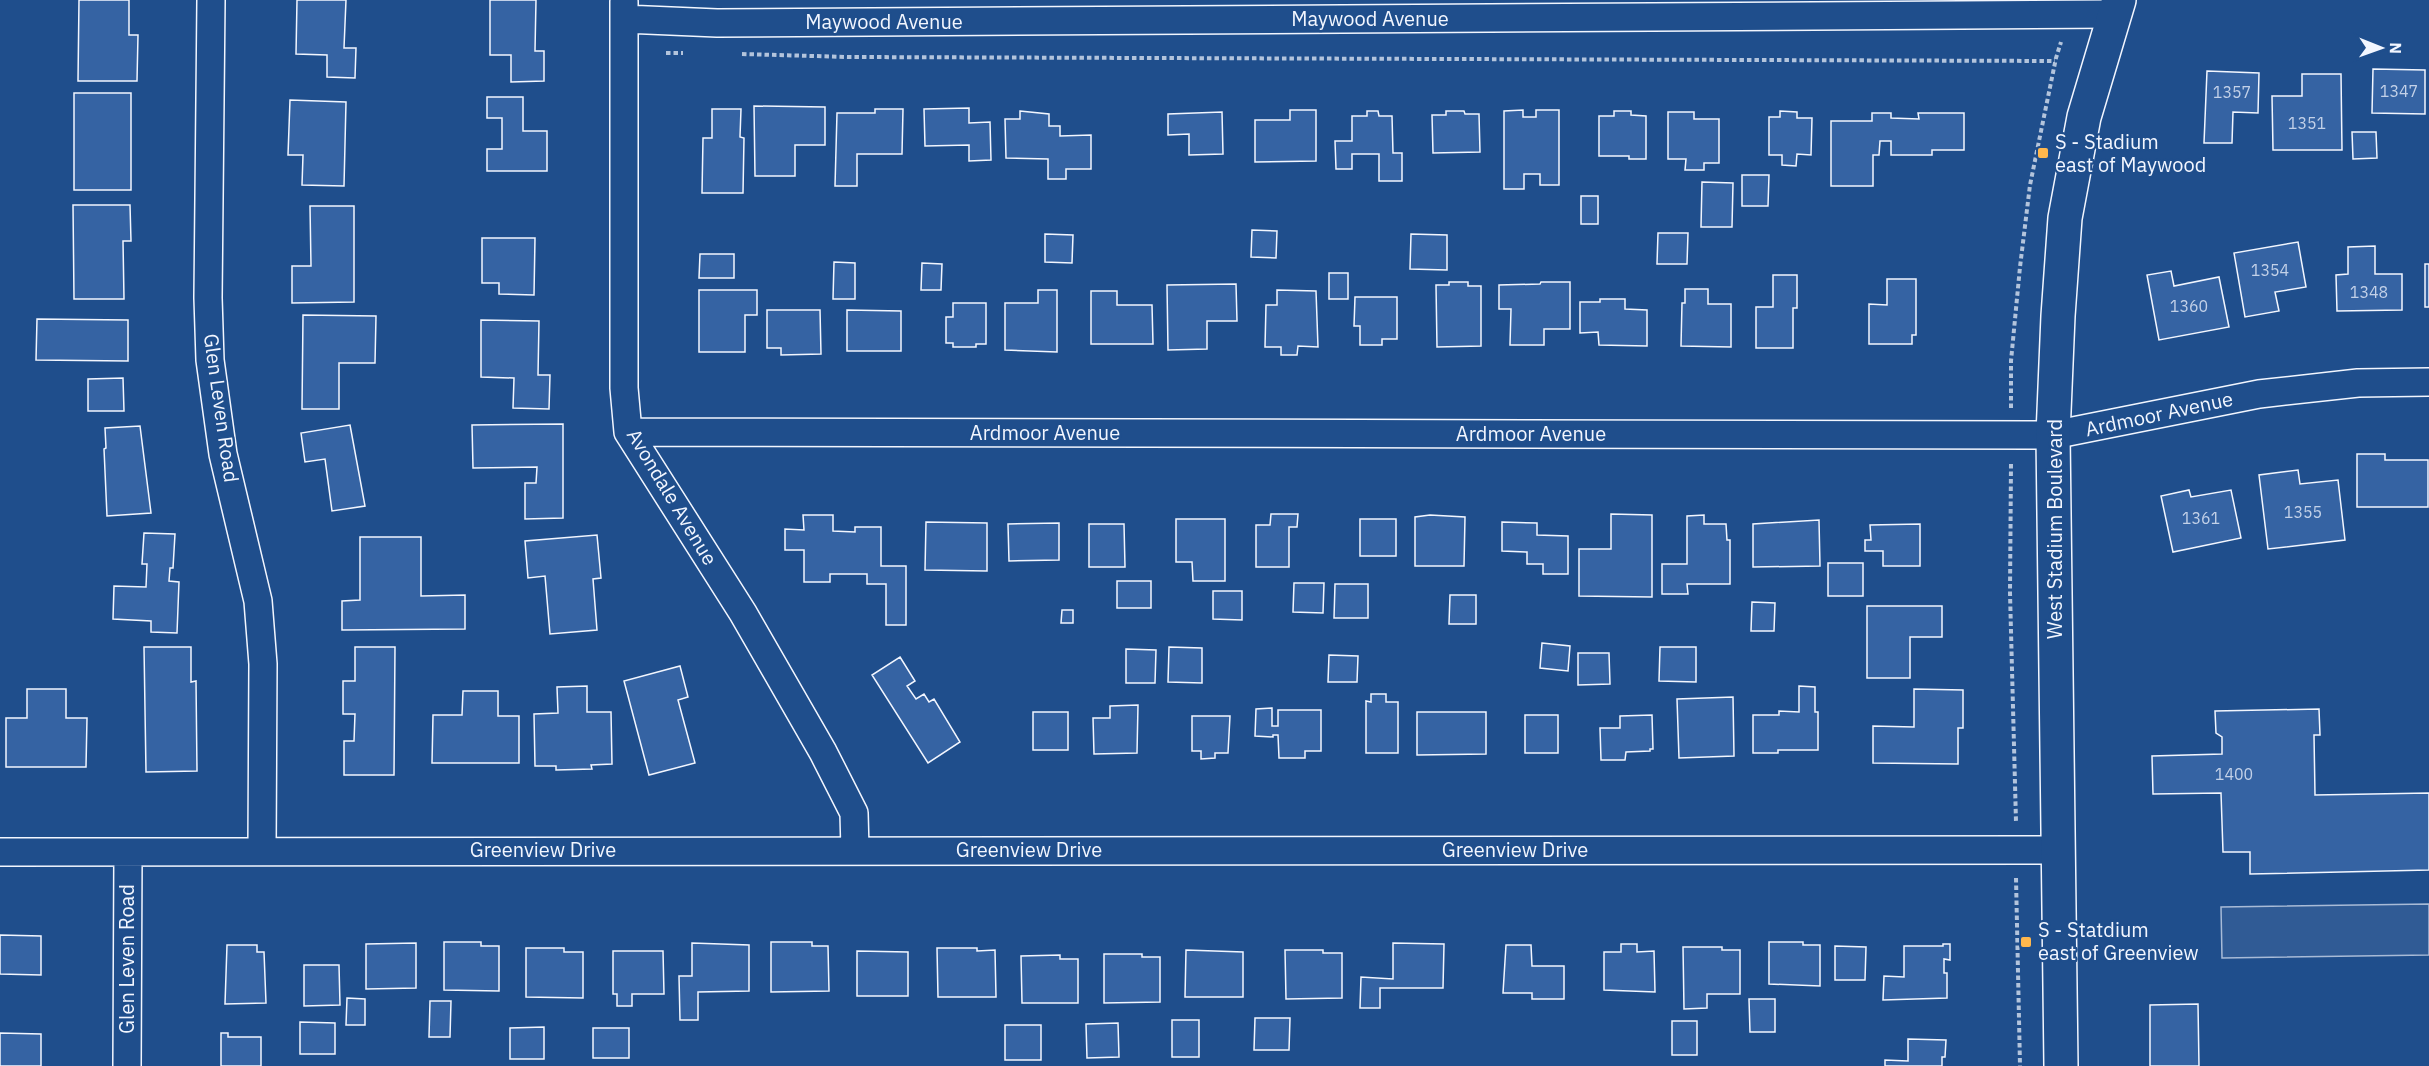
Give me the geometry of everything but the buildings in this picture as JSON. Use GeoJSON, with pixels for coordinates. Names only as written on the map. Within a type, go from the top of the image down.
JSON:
{"type":"FeatureCollection","features":[{"type":"Feature","properties":{"kind":"main road","name":"West Stadium Boulevard"},"geometry":{"type":"LineString","coordinates":[[2061,1066],[2053,435],[2058,316],[2066,218],[2084,117],[2117,7]]}},
{"type":"Feature","properties":{"kind":"street","name":"Glen Leven Road"},"geometry":{"type":"LineString","coordinates":[[211,0],[208,298],[210,360],[223,454],[258,600],[263,664],[262,850]]}},
{"type":"Feature","properties":{"kind":"street","name":"Maywood Avenue"},"geometry":{"type":"LineString","coordinates":[[624,9],[717,23],[2117,7]]}},
{"type":"Feature","properties":{"kind":"street","name":"Avondale Avenue"},"geometry":{"type":"LineString","coordinates":[[624,9],[624,388],[628,432],[743,613],[823,752],[854,813],[855,850]]}},
{"type":"Feature","properties":{"kind":"street","name":"Ardmoor Avenue"},"geometry":{"type":"LineString","coordinates":[[628,432],[2053,435],[2259,394],[2358,383],[2429,382]]}},
{"type":"Feature","properties":{"kind":"street","name":"Greenview Drive"},"geometry":{"type":"LineString","coordinates":[[0,852],[2057,850]]}},
{"type":"Feature","properties":{"kind":"street","name":"Glen Leven Road"},"geometry":{"type":"LineString","coordinates":[[127,1066],[128,853]]}},
{"type":"Feature","properties":{"kind":"path"},"geometry":{"type":"LineString","coordinates":[[666,53],[689,53]]}},
{"type":"Feature","properties":{"kind":"path"},"geometry":{"type":"LineString","coordinates":[[734,54],[860,57],[2055,61]]}},
{"type":"Feature","properties":{"kind":"shaded area"},"geometry":{"type":"Polygon","coordinates":[[[2429,904],[2429,955],[2222,958],[2221,907],[2429,904]]]}},
{"type":"Feature","properties":{"kind":"place","name":"S - Stadium east of Maywood"},"geometry":{"type":"Point","coordinates":[2043,153]}},
{"type":"Feature","properties":{"kind":"place","name":"S - Statdium east of Greenview"},"geometry":{"type":"Point","coordinates":[2026,942]}}]}
